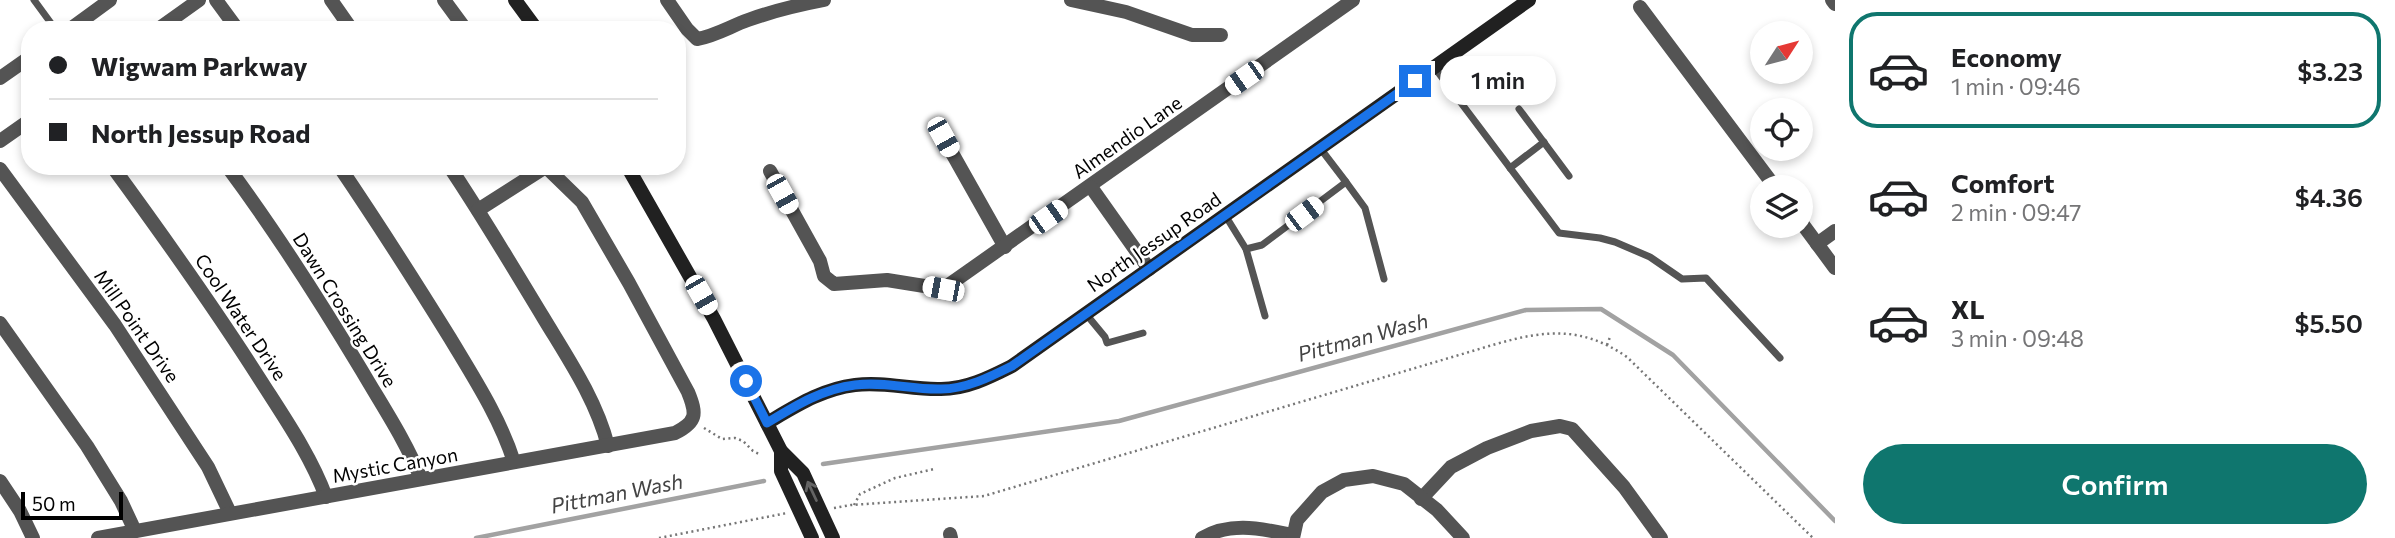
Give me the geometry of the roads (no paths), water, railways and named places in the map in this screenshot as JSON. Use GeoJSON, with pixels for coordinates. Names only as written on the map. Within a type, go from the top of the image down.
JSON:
{"type":"FeatureCollection","features":[{"type":"Feature","properties":{"kind":"street"},"geometry":{"type":"LineString","coordinates":[[81,21],[110,0]]}},
{"type":"Feature","properties":{"kind":"street"},"geometry":{"type":"LineString","coordinates":[[170,21],[199,0]]}},
{"type":"Feature","properties":{"kind":"street"},"geometry":{"type":"LineString","coordinates":[[216,0],[231,21]]}},
{"type":"Feature","properties":{"kind":"street"},"geometry":{"type":"LineString","coordinates":[[331,0],[346,21]]}},
{"type":"Feature","properties":{"kind":"street"},"geometry":{"type":"LineString","coordinates":[[444,0],[459,21]]}},
{"type":"Feature","properties":{"kind":"street"},"geometry":{"type":"LineString","coordinates":[[515,0],[530,21]]}},
{"type":"Feature","properties":{"kind":"street"},"geometry":{"type":"LineString","coordinates":[[667,0],[681,21]]}},
{"type":"Feature","properties":{"kind":"street"},"geometry":{"type":"LineString","coordinates":[[686,28],[696,39],[711,36],[772,12],[824,0]]}},
{"type":"Feature","properties":{"kind":"street"},"geometry":{"type":"LineString","coordinates":[[1071,0],[1126,12],[1192,35],[1221,35]]}},
{"type":"Feature","properties":{"kind":"street","name":"Almendio Lane"},"geometry":{"type":"LineString","coordinates":[[770,171],[820,261],[824,276],[834,284],[887,280],[943,289],[1353,0]]}},
{"type":"Feature","properties":{"kind":"street","name":"North Jessup Road"},"geometry":{"type":"LineString","coordinates":[[767,423],[808,399],[832,389],[857,384],[883,384],[941,389],[987,379],[1012,366],[1529,0]]}},
{"type":"Feature","properties":{"kind":"street"},"geometry":{"type":"LineString","coordinates":[[1640,7],[1766,175]]}},
{"type":"Feature","properties":{"kind":"street"},"geometry":{"type":"LineString","coordinates":[[0,78],[21,63]]}},
{"type":"Feature","properties":{"kind":"street"},"geometry":{"type":"LineString","coordinates":[[0,141],[21,126]]}},
{"type":"Feature","properties":{"kind":"street"},"geometry":{"type":"LineString","coordinates":[[943,137],[1005,247]]}},
{"type":"Feature","properties":{"kind":"street","name":"Mill Point Drive"},"geometry":{"type":"LineString","coordinates":[[0,169],[138,359],[208,467],[230,513]]}},
{"type":"Feature","properties":{"kind":"street","name":"Cool Water Drive"},"geometry":{"type":"LineString","coordinates":[[118,175],[222,319],[274,401],[321,482],[326,497]]}},
{"type":"Feature","properties":{"kind":"street","name":"Dawn Crossing Drive"},"geometry":{"type":"LineString","coordinates":[[233,175],[299,270],[343,340],[406,447],[421,479]]}},
{"type":"Feature","properties":{"kind":"street"},"geometry":{"type":"LineString","coordinates":[[345,175],[455,347],[508,442],[514,462]]}},
{"type":"Feature","properties":{"kind":"street"},"geometry":{"type":"LineString","coordinates":[[455,175],[577,375],[597,412],[608,446]]}},
{"type":"Feature","properties":{"kind":"street"},"geometry":{"type":"LineString","coordinates":[[478,210],[533,175]]}},
{"type":"Feature","properties":{"kind":"street","name":"Mystic Canyon"},"geometry":{"type":"LineString","coordinates":[[98,538],[675,433],[692,421],[694,407],[688,392],[629,283],[582,202],[554,175]]}},
{"type":"Feature","properties":{"kind":"street"},"geometry":{"type":"LineString","coordinates":[[632,175],[714,319],[781,451],[803,473],[833,538]]}},
{"type":"Feature","properties":{"kind":"street"},"geometry":{"type":"LineString","coordinates":[[1091,187],[1149,269]]}},
{"type":"Feature","properties":{"kind":"street"},"geometry":{"type":"LineString","coordinates":[[1817,244],[1835,231]]}},
{"type":"Feature","properties":{"kind":"street"},"geometry":{"type":"LineString","coordinates":[[1813,238],[1835,268]]}},
{"type":"Feature","properties":{"kind":"street"},"geometry":{"type":"LineString","coordinates":[[0,323],[86,446],[121,501],[135,531]]}},
{"type":"Feature","properties":{"kind":"street"},"geometry":{"type":"LineString","coordinates":[[1421,499],[1451,467],[1487,448],[1560,425],[1572,429],[1624,487],[1661,538]]}},
{"type":"Feature","properties":{"kind":"street"},"geometry":{"type":"LineString","coordinates":[[781,451],[781,471],[812,538]]}},
{"type":"Feature","properties":{"kind":"street"},"geometry":{"type":"LineString","coordinates":[[1202,538],[1231,528],[1253,527],[1293,537],[1297,520],[1322,492],[1345,480],[1373,476],[1404,484],[1437,510],[1463,538]]}},
{"type":"Feature","properties":{"kind":"street"},"geometry":{"type":"LineString","coordinates":[[0,481],[20,511],[33,538]]}},
{"type":"Feature","properties":{"kind":"lane"},"geometry":{"type":"LineString","coordinates":[[34,0],[49,21]]}},
{"type":"Feature","properties":{"kind":"lane"},"geometry":{"type":"LineString","coordinates":[[1434,67],[1559,233],[1600,238],[1633,248],[1682,279],[1706,278],[1780,358]]}},
{"type":"Feature","properties":{"kind":"lane"},"geometry":{"type":"LineString","coordinates":[[1519,109],[1569,176]]}},
{"type":"Feature","properties":{"kind":"lane"},"geometry":{"type":"LineString","coordinates":[[1510,168],[1544,142]]}},
{"type":"Feature","properties":{"kind":"lane"},"geometry":{"type":"LineString","coordinates":[[1320,148],[1365,208],[1384,279]]}},
{"type":"Feature","properties":{"kind":"lane"},"geometry":{"type":"LineString","coordinates":[[1246,249],[1262,244],[1346,182]]}},
{"type":"Feature","properties":{"kind":"lane"},"geometry":{"type":"LineString","coordinates":[[1225,215],[1246,249],[1265,316]]}},
{"type":"Feature","properties":{"kind":"lane"},"geometry":{"type":"LineString","coordinates":[[1086,314],[1107,343],[1143,333]]}},
{"type":"Feature","properties":{"kind":"waterway","name":"Pittman Wash"},"geometry":{"type":"LineString","coordinates":[[823,464],[1119,421],[1526,310],[1601,309],[1673,355],[1835,521]]}},
{"type":"Feature","properties":{"kind":"waterway","name":"Pittman Wash"},"geometry":{"type":"LineString","coordinates":[[476,538],[764,481]]}}]}
